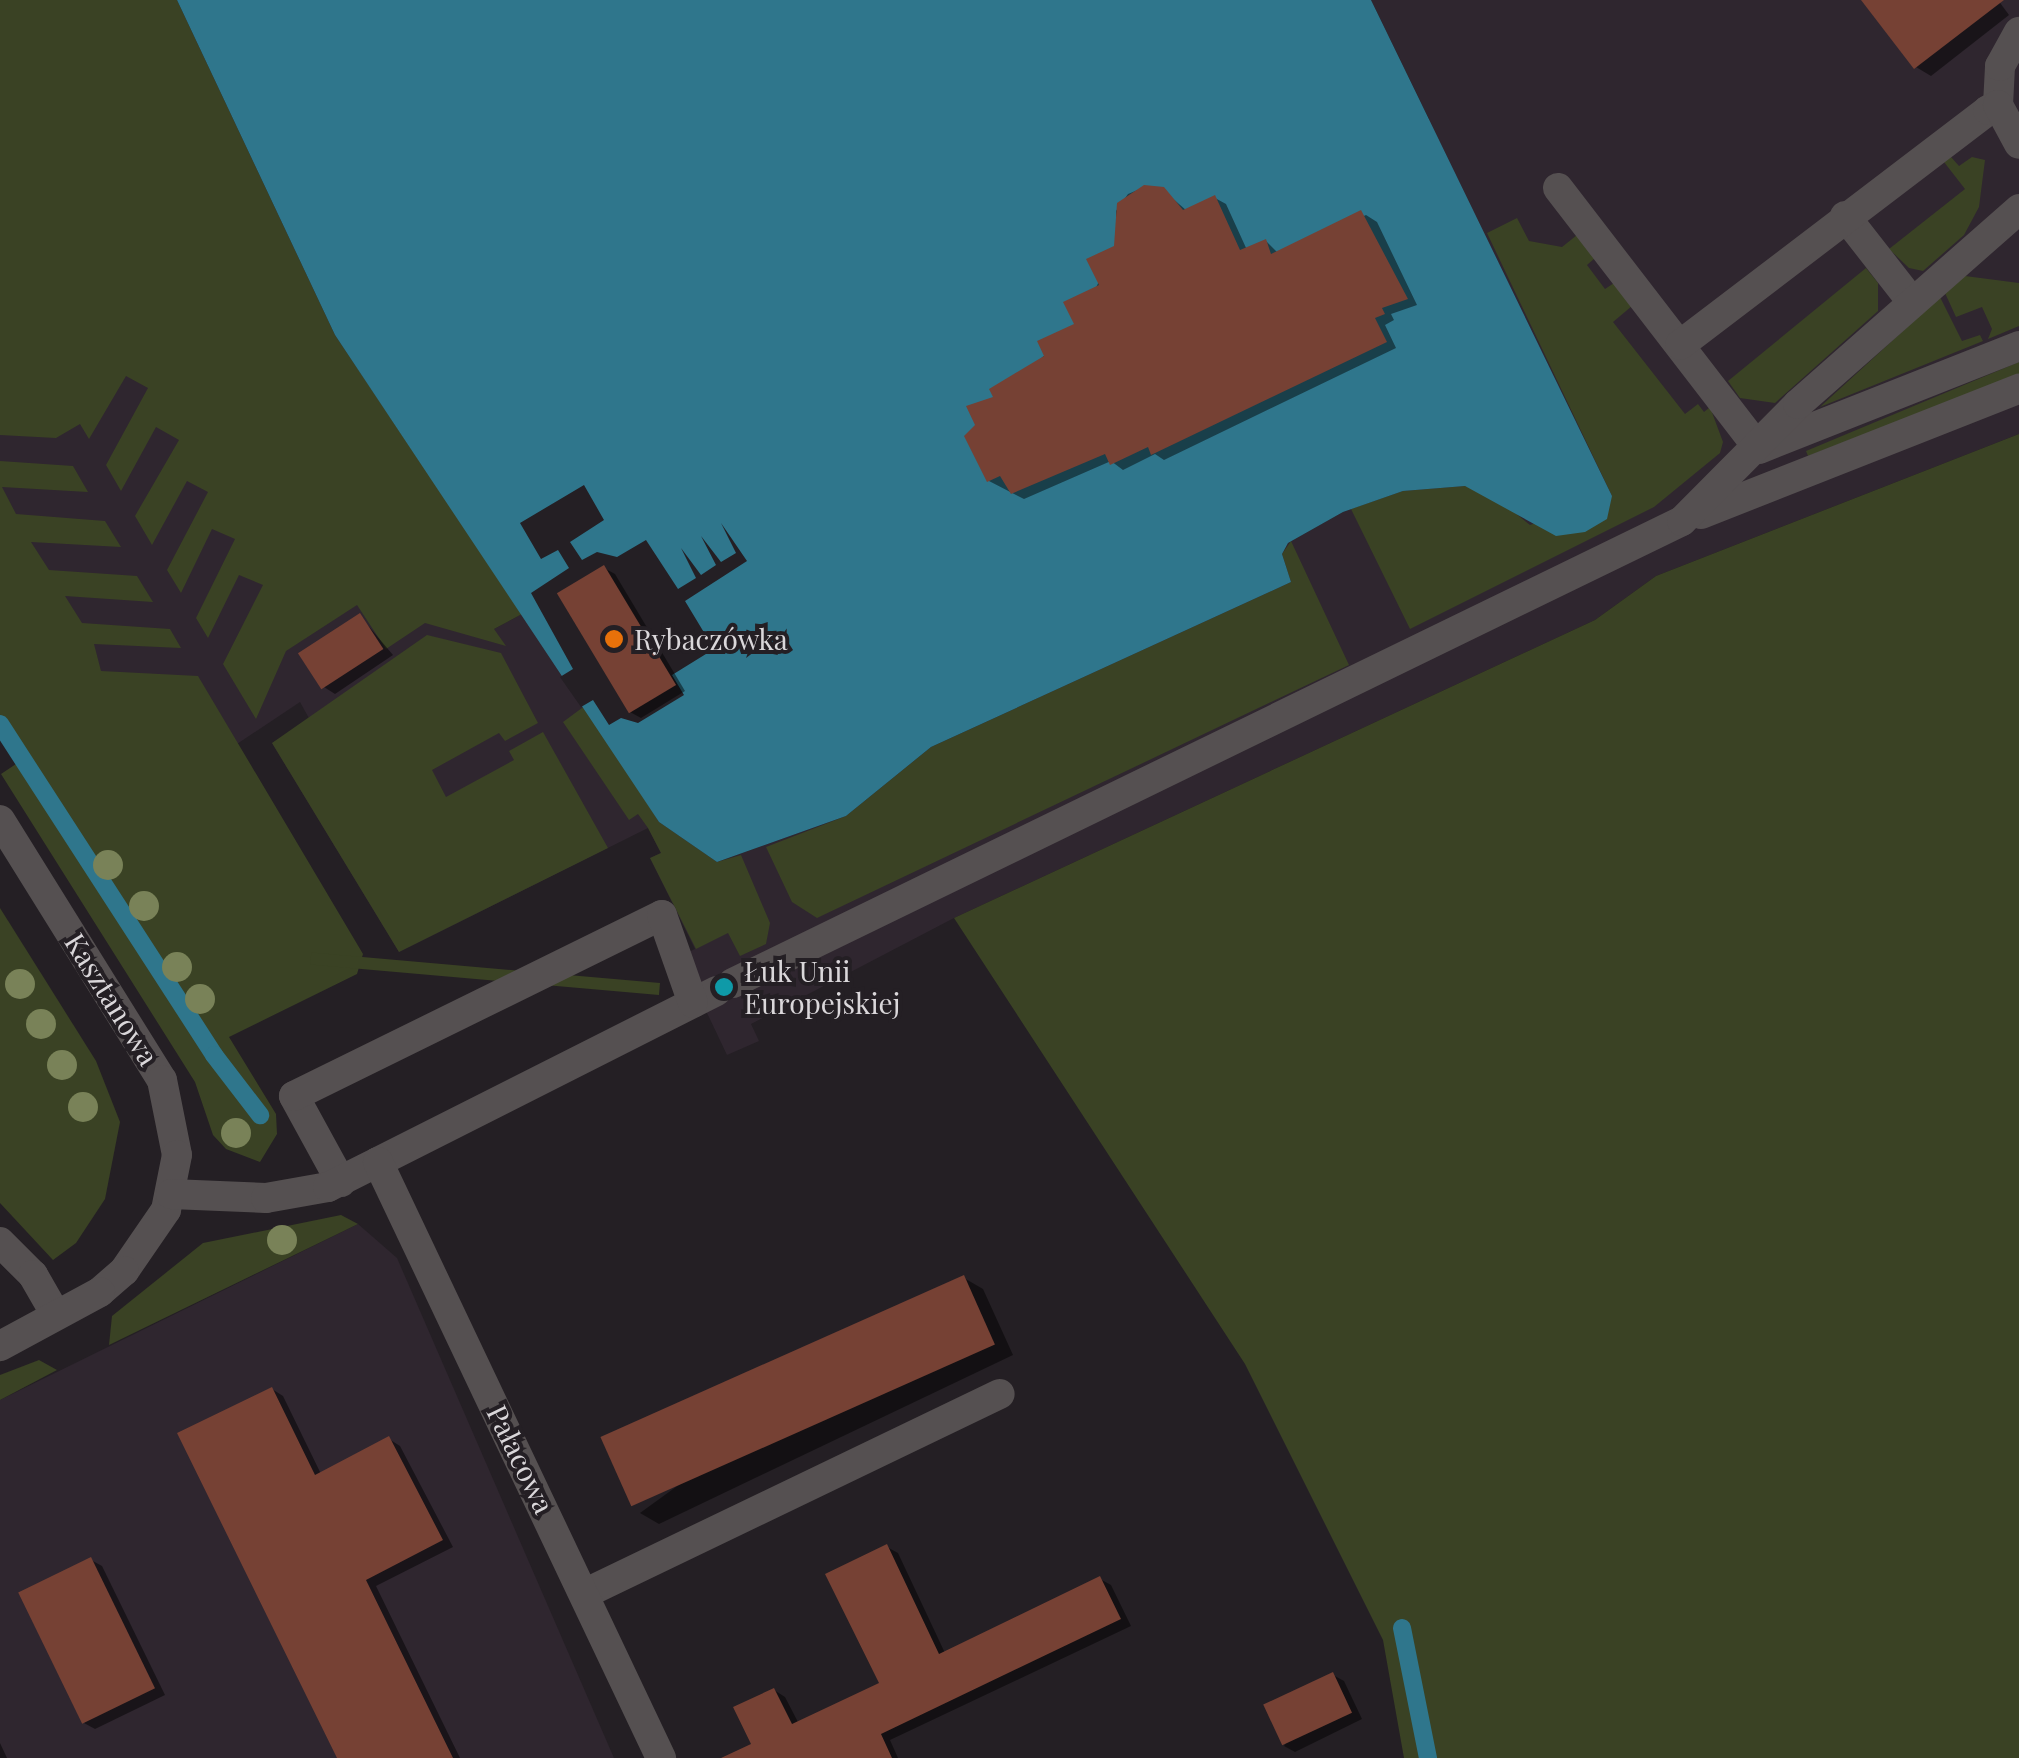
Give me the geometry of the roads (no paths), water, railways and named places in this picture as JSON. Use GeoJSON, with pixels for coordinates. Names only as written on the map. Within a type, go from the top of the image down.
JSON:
{"type":"FeatureCollection","features":[{"type":"Feature","properties":{"kind":"street"},"geometry":{"type":"LineString","coordinates":[[2019,32],[2000,66],[1998,105],[2019,144]]}},
{"type":"Feature","properties":{"kind":"street"},"geometry":{"type":"LineString","coordinates":[[1680,345],[1845,216],[1998,105]]}},
{"type":"Feature","properties":{"kind":"street"},"geometry":{"type":"LineString","coordinates":[[1558,188],[1760,449]]}},
{"type":"Feature","properties":{"kind":"street"},"geometry":{"type":"LineString","coordinates":[[1682,521],[1760,449],[1798,404],[2019,209]]}},
{"type":"Feature","properties":{"kind":"street"},"geometry":{"type":"LineString","coordinates":[[1845,216],[1913,303]]}},
{"type":"Feature","properties":{"kind":"street"},"geometry":{"type":"LineString","coordinates":[[1760,449],[2019,346]]}},
{"type":"Feature","properties":{"kind":"street"},"geometry":{"type":"LineString","coordinates":[[171,1194],[256,1199],[340,1182],[714,992],[1682,521],[2019,389]]}},
{"type":"Feature","properties":{"kind":"street","name":"Kasztanowa"},"geometry":{"type":"LineString","coordinates":[[0,820],[162,1080],[176,1136],[171,1194],[150,1239],[124,1270],[56,1316],[0,1346]]}},
{"type":"Feature","properties":{"kind":"street"},"geometry":{"type":"LineString","coordinates":[[340,1182],[294,1096],[662,915],[714,992]]}},
{"type":"Feature","properties":{"kind":"street","name":"Pałacowa"},"geometry":{"type":"LineString","coordinates":[[378,1162],[586,1593],[661,1758]]}},
{"type":"Feature","properties":{"kind":"street"},"geometry":{"type":"LineString","coordinates":[[0,1242],[34,1274],[56,1316]]}},
{"type":"Feature","properties":{"kind":"street"},"geometry":{"type":"LineString","coordinates":[[586,1593],[1000,1394]]}},
{"type":"Feature","properties":{"kind":"water"},"geometry":{"type":"Polygon","coordinates":[[[177,0],[1371,0],[1612,496],[1607,519],[1585,532],[1556,536],[1465,486],[1403,491],[1343,512],[1288,543],[1282,554],[1291,582],[931,747],[846,816],[717,862],[659,822],[335,335],[177,0]]]}},
{"type":"Feature","properties":{"kind":"waterway"},"geometry":{"type":"LineString","coordinates":[[0,724],[214,1055],[260,1115]]}},
{"type":"Feature","properties":{"kind":"waterway"},"geometry":{"type":"LineString","coordinates":[[1402,1628],[1428,1758]]}},
{"type":"Feature","properties":{"kind":"place","name":"Rybaczówka"},"geometry":{"type":"Point","coordinates":[614,639]}},
{"type":"Feature","properties":{"kind":"place","name":"Łuk Unii Europejskiej"},"geometry":{"type":"Point","coordinates":[724,987]}}]}
